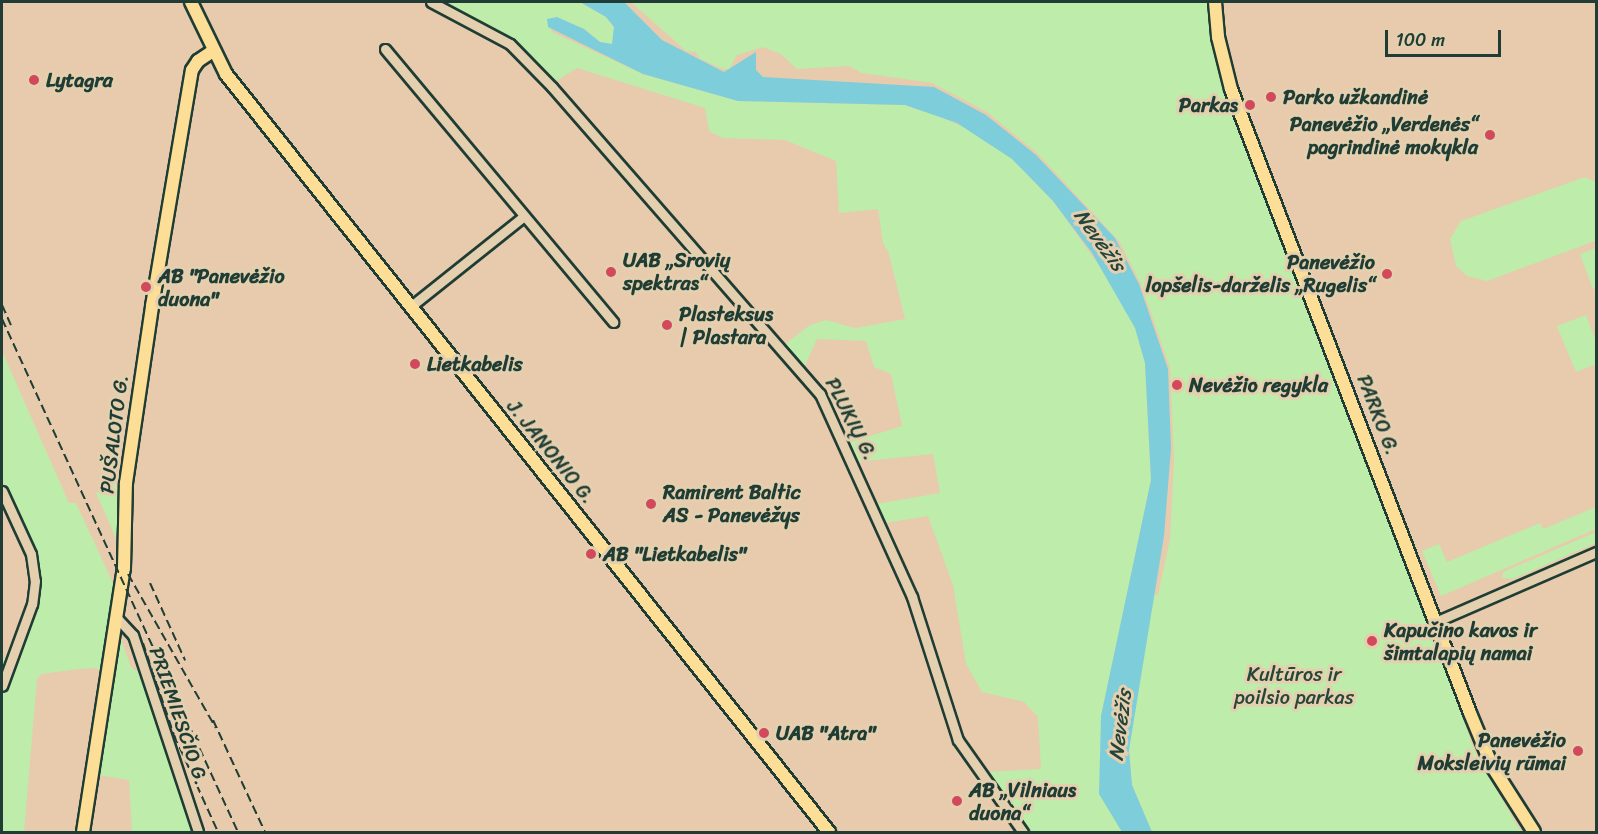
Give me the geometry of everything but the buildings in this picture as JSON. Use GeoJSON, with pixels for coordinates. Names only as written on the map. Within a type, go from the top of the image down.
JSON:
{"type":"FeatureCollection","features":[{"type":"Feature","properties":{"kind":"main road","name":"J. JANONIO G."},"geometry":{"type":"LineString","coordinates":[[191,2],[226,74],[829,832]]}},
{"type":"Feature","properties":{"kind":"main road","name":"PARKO G."},"geometry":{"type":"LineString","coordinates":[[1215,2],[1218,37],[1231,89],[1435,622],[1492,766],[1534,832]]}},
{"type":"Feature","properties":{"kind":"main road","name":"PUŠALOTO G."},"geometry":{"type":"LineString","coordinates":[[83,832],[124,568],[131,448],[189,82],[198,61],[213,51]]}},
{"type":"Feature","properties":{"kind":"street","name":"PLUKIŲ G."},"geometry":{"type":"LineString","coordinates":[[432,2],[480,25],[522,56],[815,386],[891,544],[958,740],[1023,832]]}},
{"type":"Feature","properties":{"kind":"street"},"geometry":{"type":"LineString","coordinates":[[385,49],[613,322]]}},
{"type":"Feature","properties":{"kind":"street"},"geometry":{"type":"LineString","coordinates":[[410,307],[524,216]]}},
{"type":"Feature","properties":{"kind":"street"},"geometry":{"type":"LineString","coordinates":[[2,491],[31,554],[35,589],[2,686]]}},
{"type":"Feature","properties":{"kind":"street"},"geometry":{"type":"LineString","coordinates":[[1435,622],[1596,552]]}},
{"type":"Feature","properties":{"kind":"street","name":"PRIEMIESČIO G."},"geometry":{"type":"LineString","coordinates":[[117,618],[133,635],[198,832]]}},
{"type":"Feature","properties":{"kind":"green space"},"geometry":{"type":"Polygon","coordinates":[[[437,2],[580,2],[606,17],[614,27],[612,44],[600,42],[584,29],[547,19],[552,32],[643,74],[738,101],[905,105],[925,110],[979,134],[1012,159],[1053,201],[1115,288],[1135,328],[1145,363],[1151,480],[1101,716],[1118,824],[1122,832],[1025,832],[985,772],[1041,769],[1038,717],[1024,702],[982,692],[966,664],[953,585],[928,516],[884,523],[875,504],[940,493],[933,454],[857,462],[848,443],[902,426],[891,374],[874,367],[866,341],[817,339],[804,368],[784,345],[810,325],[826,320],[855,328],[905,319],[889,254],[883,243],[878,209],[839,213],[836,161],[785,140],[723,138],[709,131],[705,108],[577,68],[553,83],[500,34],[437,2]]]}},
{"type":"Feature","properties":{"kind":"green space","name":"Kultūros ir poilsio parkas"},"geometry":{"type":"Polygon","coordinates":[[[631,2],[1208,2],[1212,43],[1222,83],[1451,679],[1474,751],[1521,832],[1152,832],[1132,785],[1129,750],[1149,612],[1153,594],[1158,595],[1170,539],[1174,460],[1170,368],[1141,284],[1119,241],[1037,153],[987,112],[932,83],[862,73],[849,66],[797,69],[781,54],[763,47],[737,55],[729,69],[723,69],[700,59],[696,52],[686,51],[631,2]]]}},
{"type":"Feature","properties":{"kind":"green space"},"geometry":{"type":"Polygon","coordinates":[[[1585,177],[1596,182],[1595,241],[1487,281],[1467,276],[1456,266],[1450,239],[1461,221],[1585,177]]]}},
{"type":"Feature","properties":{"kind":"green space"},"geometry":{"type":"Polygon","coordinates":[[[1596,248],[1596,288],[1593,289],[1580,254],[1596,248]]]}},
{"type":"Feature","properties":{"kind":"green space"},"geometry":{"type":"Polygon","coordinates":[[[1586,315],[1596,342],[1596,364],[1576,372],[1557,326],[1586,315]]]}},
{"type":"Feature","properties":{"kind":"green space"},"geometry":{"type":"Polygon","coordinates":[[[2,351],[69,503],[76,503],[117,592],[104,672],[96,668],[79,669],[41,674],[37,679],[24,832],[2,832],[2,658],[9,659],[16,652],[37,606],[40,582],[35,553],[2,480],[2,351]]]}},
{"type":"Feature","properties":{"kind":"green space"},"geometry":{"type":"Polygon","coordinates":[[[115,483],[121,496],[122,552],[96,493],[115,483]]]}},
{"type":"Feature","properties":{"kind":"green space"},"geometry":{"type":"Polygon","coordinates":[[[1596,507],[1596,529],[1441,596],[1422,551],[1439,544],[1447,562],[1540,523],[1543,529],[1596,507]]]}},
{"type":"Feature","properties":{"kind":"green space"},"geometry":{"type":"Polygon","coordinates":[[[1596,532],[1596,543],[1513,579],[1502,578],[1503,572],[1596,532]]]}},
{"type":"Feature","properties":{"kind":"green space"},"geometry":{"type":"Polygon","coordinates":[[[120,636],[131,667],[136,671],[147,668],[205,832],[132,832],[129,780],[98,775],[120,636]]]}},
{"type":"Feature","properties":{"kind":"water","name":"Nevėžis"},"geometry":{"type":"Polygon","coordinates":[[[580,2],[624,2],[662,40],[724,72],[756,52],[756,70],[763,77],[934,87],[986,115],[1036,155],[1115,238],[1139,284],[1168,369],[1171,448],[1164,536],[1129,750],[1132,785],[1152,832],[1122,832],[1099,794],[1101,716],[1151,480],[1145,363],[1135,328],[1092,253],[1053,201],[1012,159],[957,123],[905,105],[738,101],[643,74],[548,27],[547,19],[557,17],[584,29],[600,42],[612,44],[614,27],[606,17],[580,2]]]}},
{"type":"Feature","properties":{"kind":"railway"},"geometry":{"type":"LineString","coordinates":[[2,305],[11,325]]}},
{"type":"Feature","properties":{"kind":"railway"},"geometry":{"type":"LineString","coordinates":[[2,319],[238,832]]}},
{"type":"Feature","properties":{"kind":"railway"},"geometry":{"type":"LineString","coordinates":[[128,574],[216,728]]}},
{"type":"Feature","properties":{"kind":"railway"},"geometry":{"type":"LineString","coordinates":[[150,583],[185,660]]}},
{"type":"Feature","properties":{"kind":"railway"},"geometry":{"type":"LineString","coordinates":[[143,643],[174,735],[218,832]]}},
{"type":"Feature","properties":{"kind":"railway"},"geometry":{"type":"LineString","coordinates":[[213,720],[265,832]]}},
{"type":"Feature","properties":{"kind":"place","name":"Lytagra"},"geometry":{"type":"Point","coordinates":[34,80]}},
{"type":"Feature","properties":{"kind":"place","name":"Parko užkandinė"},"geometry":{"type":"Point","coordinates":[1271,97]}},
{"type":"Feature","properties":{"kind":"place","name":"Parkas"},"geometry":{"type":"Point","coordinates":[1250,105]}},
{"type":"Feature","properties":{"kind":"place","name":"Panevėžio „Verdenės“ pagrindinė mokykla"},"geometry":{"type":"Point","coordinates":[1490,135]}},
{"type":"Feature","properties":{"kind":"place","name":"UAB „Srovių spektras“"},"geometry":{"type":"Point","coordinates":[611,272]}},
{"type":"Feature","properties":{"kind":"place","name":"Panevėžio lopšelis-darželis „Rugelis“"},"geometry":{"type":"Point","coordinates":[1387,274]}},
{"type":"Feature","properties":{"kind":"place","name":"AB \"Panevėžio duona\""},"geometry":{"type":"Point","coordinates":[146,287]}},
{"type":"Feature","properties":{"kind":"place","name":"Plasteksus | Plastara"},"geometry":{"type":"Point","coordinates":[667,325]}},
{"type":"Feature","properties":{"kind":"place","name":"Lietkabelis"},"geometry":{"type":"Point","coordinates":[415,364]}},
{"type":"Feature","properties":{"kind":"place","name":"Nevėžio regykla"},"geometry":{"type":"Point","coordinates":[1177,385]}},
{"type":"Feature","properties":{"kind":"place","name":"Ramirent Baltic AS - Panevėžys"},"geometry":{"type":"Point","coordinates":[651,504]}},
{"type":"Feature","properties":{"kind":"place","name":"AB \"Lietkabelis\""},"geometry":{"type":"Point","coordinates":[591,554]}},
{"type":"Feature","properties":{"kind":"place","name":"Kapučino kavos ir šimtalapių namai"},"geometry":{"type":"Point","coordinates":[1372,641]}},
{"type":"Feature","properties":{"kind":"place","name":"UAB \"Atra\""},"geometry":{"type":"Point","coordinates":[764,733]}},
{"type":"Feature","properties":{"kind":"place","name":"Panevėžio Moksleivių rūmai"},"geometry":{"type":"Point","coordinates":[1578,751]}},
{"type":"Feature","properties":{"kind":"place","name":"AB „Vilniaus duona“"},"geometry":{"type":"Point","coordinates":[957,801]}}]}
